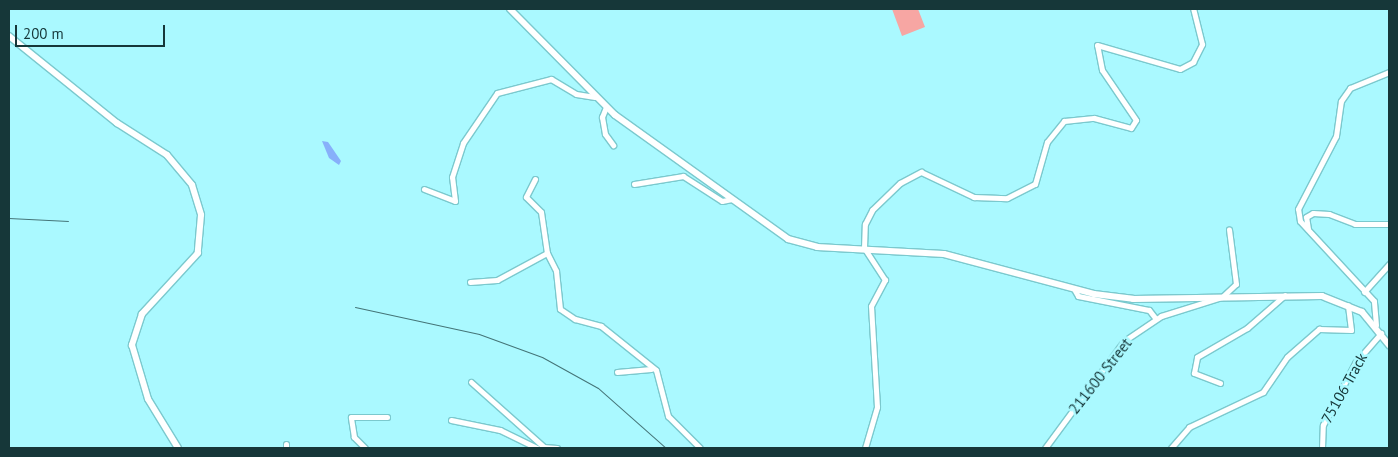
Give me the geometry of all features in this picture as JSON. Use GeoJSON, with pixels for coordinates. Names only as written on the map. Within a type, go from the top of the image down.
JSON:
{"type":"FeatureCollection","features":[{"type":"Feature","properties":{"kind":"street"},"geometry":{"type":"LineString","coordinates":[[510,9],[606,107],[777,232],[801,244],[944,254],[1074,289],[1150,301],[1285,295],[1322,296],[1348,304],[1376,325],[1389,345]]}},
{"type":"Feature","properties":{"kind":"street"},"geometry":{"type":"LineString","coordinates":[[865,448],[877,407],[871,306],[885,280],[864,248],[868,215],[914,173],[933,174],[974,197],[1001,200],[1035,184],[1047,142],[1064,121],[1094,118],[1126,128],[1134,125],[1136,120],[1102,70],[1096,48],[1104,44],[1164,68],[1180,69],[1193,62],[1202,44],[1193,9]]}},
{"type":"Feature","properties":{"kind":"street"},"geometry":{"type":"LineString","coordinates":[[9,36],[116,123],[167,155],[192,185],[201,215],[198,252],[142,314],[132,345],[148,399],[178,448]]}},
{"type":"Feature","properties":{"kind":"street"},"geometry":{"type":"LineString","coordinates":[[1376,325],[1376,304],[1298,217],[1299,204],[1336,136],[1338,106],[1349,89],[1389,72]]}},
{"type":"Feature","properties":{"kind":"street"},"geometry":{"type":"LineString","coordinates":[[424,189],[455,201],[452,180],[461,148],[497,93],[551,79],[576,94],[595,97]]}},
{"type":"Feature","properties":{"kind":"street"},"geometry":{"type":"LineString","coordinates":[[606,107],[602,117],[605,134],[613,145]]}},
{"type":"Feature","properties":{"kind":"street"},"geometry":{"type":"LineString","coordinates":[[634,184],[683,176],[722,201],[732,199]]}},
{"type":"Feature","properties":{"kind":"street"},"geometry":{"type":"LineString","coordinates":[[535,179],[526,197],[541,212],[548,253],[556,271],[562,312],[601,326],[656,370],[668,416],[700,448]]}},
{"type":"Feature","properties":{"kind":"street"},"geometry":{"type":"LineString","coordinates":[[1308,230],[1306,217],[1313,213],[1355,224],[1389,224]]}},
{"type":"Feature","properties":{"kind":"street"},"geometry":{"type":"LineString","coordinates":[[1222,297],[1238,278],[1229,229]]}},
{"type":"Feature","properties":{"kind":"street"},"geometry":{"type":"LineString","coordinates":[[470,282],[497,280],[548,253]]}},
{"type":"Feature","properties":{"kind":"street"},"geometry":{"type":"LineString","coordinates":[[1364,292],[1389,264]]}},
{"type":"Feature","properties":{"kind":"street"},"geometry":{"type":"LineString","coordinates":[[1074,289],[1078,296],[1149,310],[1156,319]]}},
{"type":"Feature","properties":{"kind":"street"},"geometry":{"type":"LineString","coordinates":[[1220,383],[1194,373],[1197,357],[1247,328],[1285,295]]}},
{"type":"Feature","properties":{"kind":"street","name":"211600 Street"},"geometry":{"type":"LineString","coordinates":[[1045,448],[1124,341],[1156,319],[1222,297]]}},
{"type":"Feature","properties":{"kind":"street"},"geometry":{"type":"LineString","coordinates":[[1171,448],[1189,427],[1263,392],[1287,357],[1326,327],[1351,330],[1348,304]]}},
{"type":"Feature","properties":{"kind":"street","name":"75106 Track"},"geometry":{"type":"LineString","coordinates":[[1322,448],[1323,425],[1355,363],[1381,333]]}},
{"type":"Feature","properties":{"kind":"street"},"geometry":{"type":"LineString","coordinates":[[617,372],[656,370]]}},
{"type":"Feature","properties":{"kind":"street"},"geometry":{"type":"LineString","coordinates":[[471,382],[542,448]]}},
{"type":"Feature","properties":{"kind":"street"},"geometry":{"type":"LineString","coordinates":[[365,448],[354,436],[351,417],[388,417]]}},
{"type":"Feature","properties":{"kind":"street"},"geometry":{"type":"LineString","coordinates":[[451,420],[500,430],[542,448],[557,448]]}},
{"type":"Feature","properties":{"kind":"shaded area"},"geometry":{"type":"Polygon","coordinates":[[[892,9],[918,9],[925,27],[902,36],[892,9]]]}},
{"type":"Feature","properties":{"kind":"water"},"geometry":{"type":"Polygon","coordinates":[[[322,141],[328,142],[341,161],[339,165],[329,158],[322,141]]]}},
{"type":"Feature","properties":{"kind":"railway"},"geometry":{"type":"LineString","coordinates":[[9,218],[68,221]]}},
{"type":"Feature","properties":{"kind":"railway"},"geometry":{"type":"LineString","coordinates":[[355,307],[479,334],[542,357],[598,388],[666,448]]}}]}
